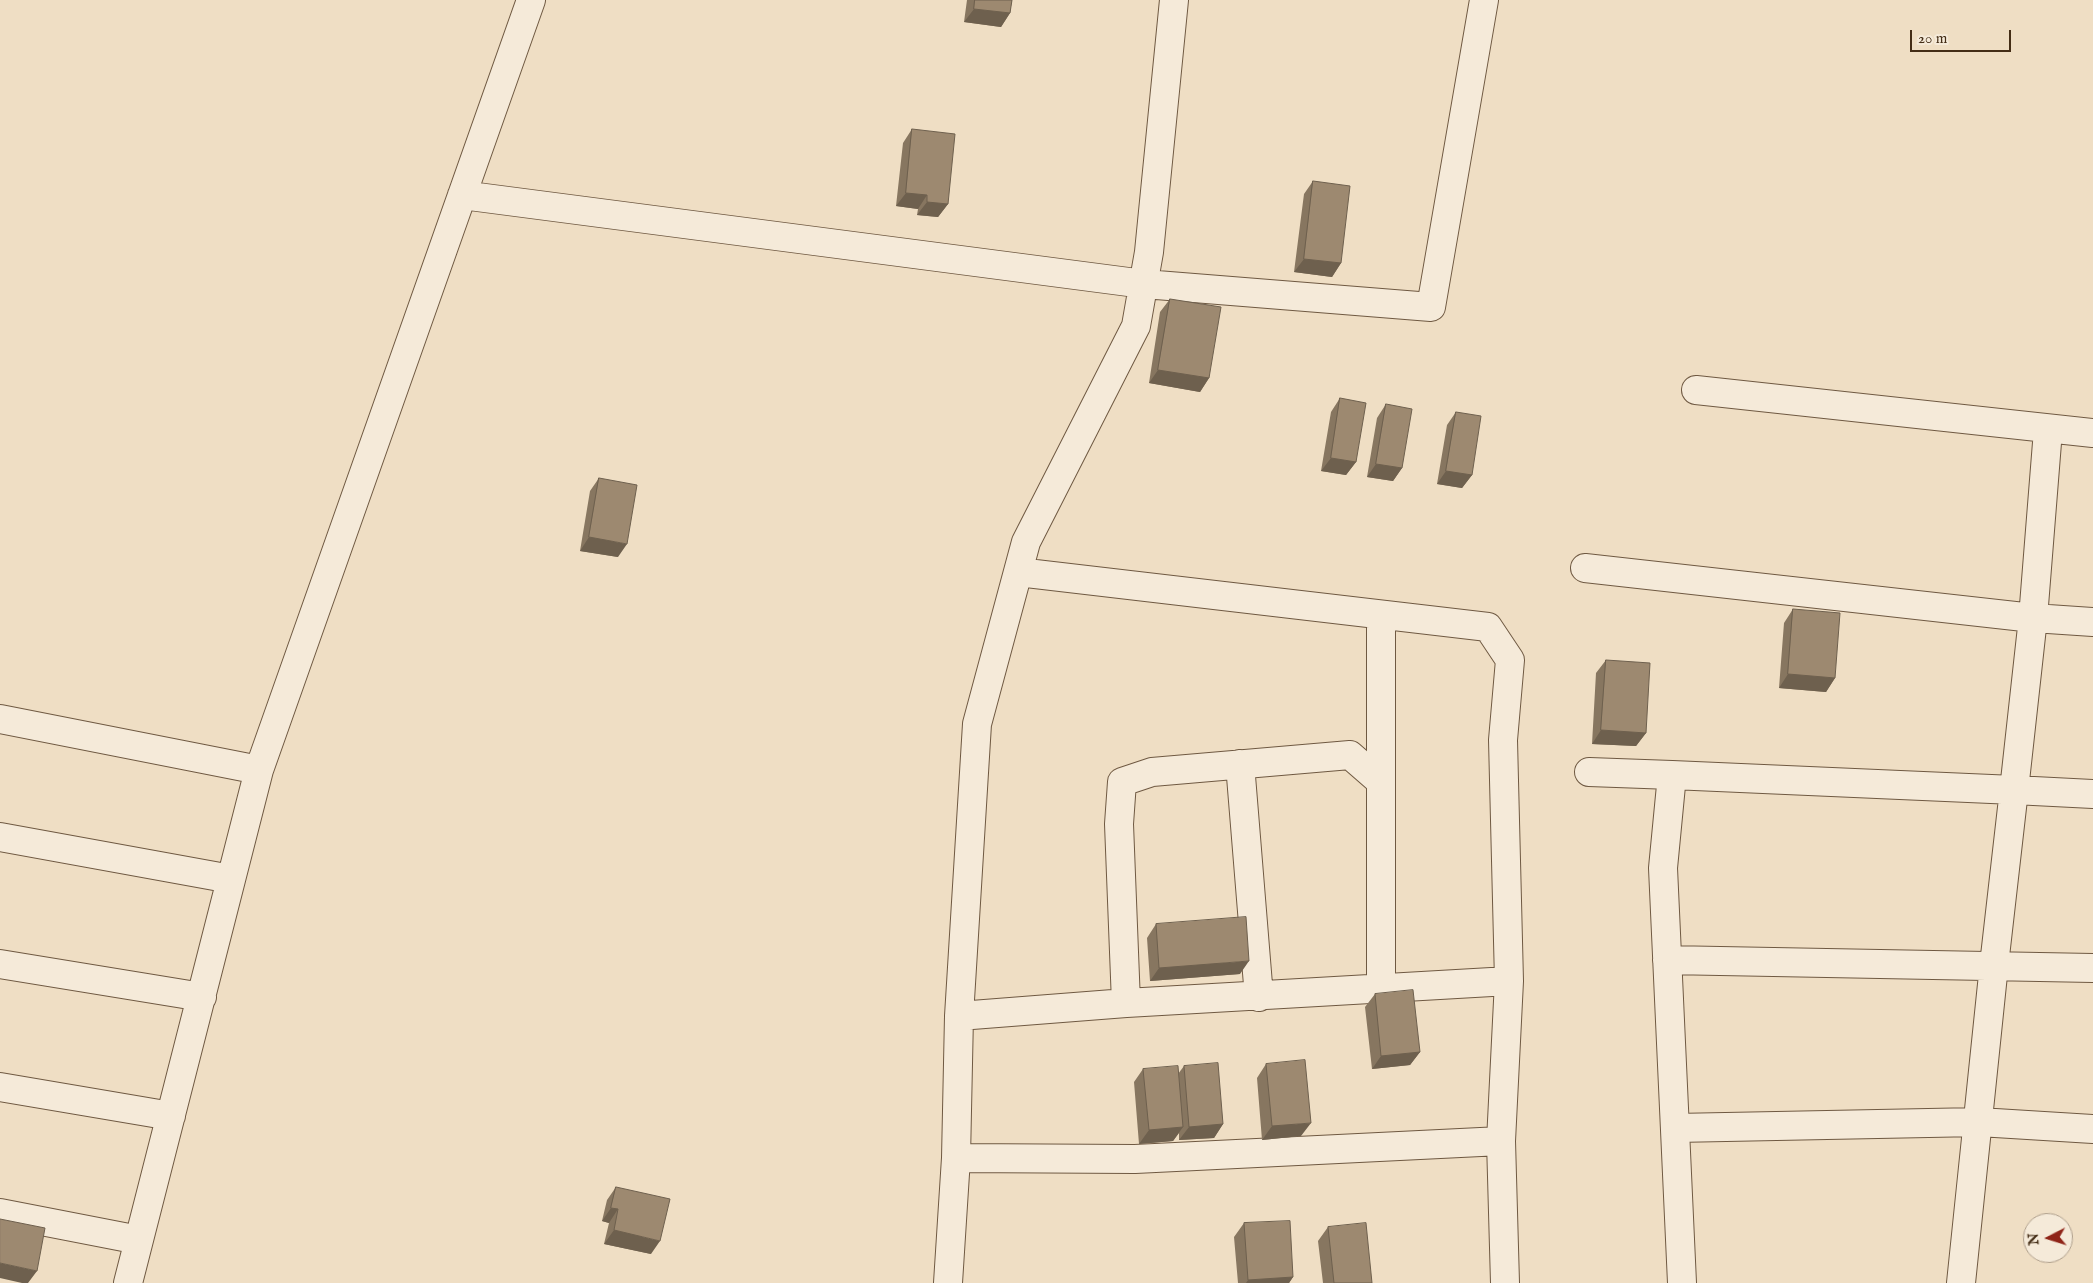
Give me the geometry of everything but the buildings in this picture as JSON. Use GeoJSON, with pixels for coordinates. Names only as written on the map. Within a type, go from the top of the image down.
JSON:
{"type":"FeatureCollection","features":[{"type":"Feature","properties":{"kind":"street"},"geometry":{"type":"LineString","coordinates":[[128,1283],[259,770],[531,0]]}},
{"type":"Feature","properties":{"kind":"street"},"geometry":{"type":"LineString","coordinates":[[948,1283],[956,1158],[959,1016],[977,724],[1026,542],[1136,326],[1149,252],[1174,0]]}},
{"type":"Feature","properties":{"kind":"street"},"geometry":{"type":"LineString","coordinates":[[462,195],[1144,284],[1431,307],[1484,0]]}},
{"type":"Feature","properties":{"kind":"street"},"geometry":{"type":"LineString","coordinates":[[1696,390],[2048,430],[2093,433]]}},
{"type":"Feature","properties":{"kind":"street"},"geometry":{"type":"LineString","coordinates":[[1961,1283],[2033,618],[2048,430]]}},
{"type":"Feature","properties":{"kind":"street"},"geometry":{"type":"LineString","coordinates":[[1585,568],[2033,618],[2093,622]]}},
{"type":"Feature","properties":{"kind":"street"},"geometry":{"type":"LineString","coordinates":[[1018,572],[1488,628],[1510,660],[1503,740],[1509,981],[1501,1141],[1505,1283]]}},
{"type":"Feature","properties":{"kind":"street"},"geometry":{"type":"LineString","coordinates":[[1380,989],[1381,615]]}},
{"type":"Feature","properties":{"kind":"street"},"geometry":{"type":"LineString","coordinates":[[0,719],[259,770]]}},
{"type":"Feature","properties":{"kind":"street"},"geometry":{"type":"LineString","coordinates":[[1126,1003],[1119,824],[1122,782],[1152,772],[1350,755],[1381,782]]}},
{"type":"Feature","properties":{"kind":"street"},"geometry":{"type":"LineString","coordinates":[[1240,764],[1260,997]]}},
{"type":"Feature","properties":{"kind":"street"},"geometry":{"type":"LineString","coordinates":[[1589,772],[2093,794]]}},
{"type":"Feature","properties":{"kind":"street"},"geometry":{"type":"LineString","coordinates":[[1672,775],[1663,868],[1682,1283]]}},
{"type":"Feature","properties":{"kind":"street"},"geometry":{"type":"LineString","coordinates":[[0,837],[231,879]]}},
{"type":"Feature","properties":{"kind":"street"},"geometry":{"type":"LineString","coordinates":[[1667,960],[2093,968]]}},
{"type":"Feature","properties":{"kind":"street"},"geometry":{"type":"LineString","coordinates":[[0,964],[202,997]]}},
{"type":"Feature","properties":{"kind":"street"},"geometry":{"type":"LineString","coordinates":[[959,1016],[1126,1003],[1260,997],[1509,981]]}},
{"type":"Feature","properties":{"kind":"street"},"geometry":{"type":"LineString","coordinates":[[0,1087],[171,1116]]}},
{"type":"Feature","properties":{"kind":"street"},"geometry":{"type":"LineString","coordinates":[[1675,1128],[1979,1122],[2093,1129]]}},
{"type":"Feature","properties":{"kind":"street"},"geometry":{"type":"LineString","coordinates":[[956,1158],[1135,1159],[1501,1141]]}},
{"type":"Feature","properties":{"kind":"street"},"geometry":{"type":"LineString","coordinates":[[0,1212],[140,1240]]}}]}
